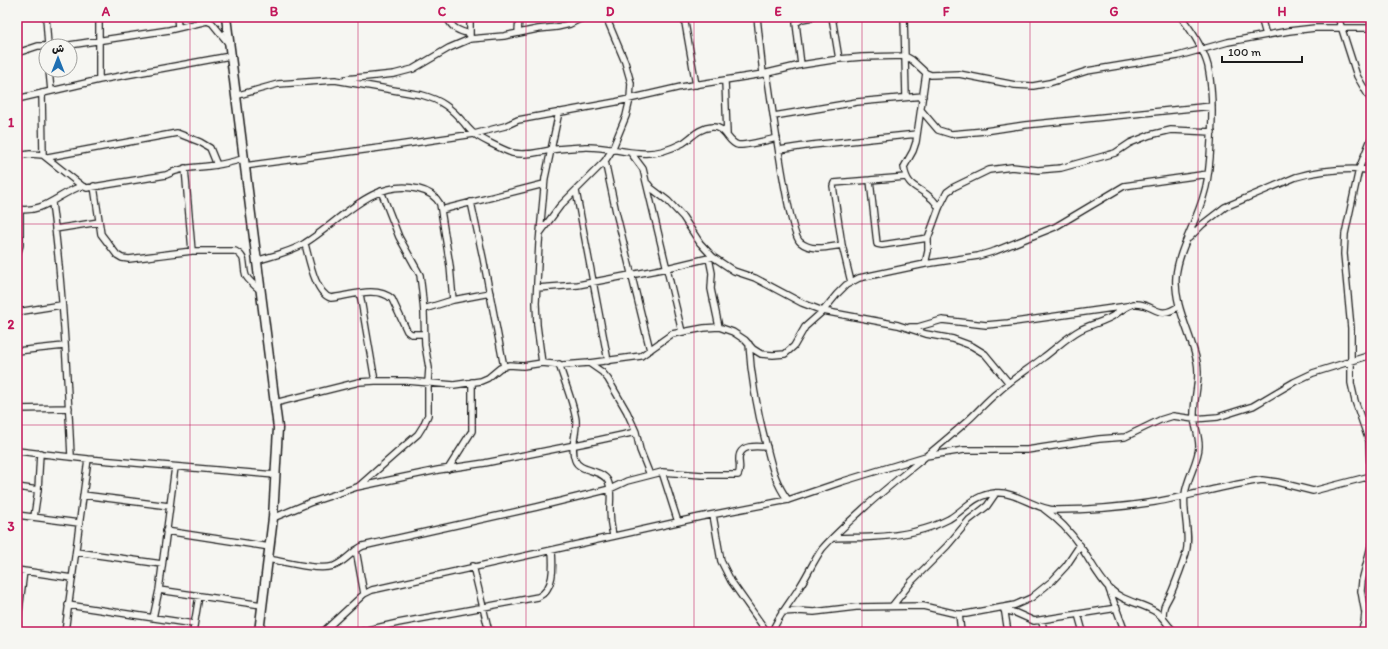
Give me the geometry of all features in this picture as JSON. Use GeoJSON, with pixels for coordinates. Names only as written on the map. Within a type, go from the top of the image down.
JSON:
{"type":"FeatureCollection","features":[{"type":"Feature","properties":{"kind":"street"},"geometry":{"type":"LineString","coordinates":[[46,17],[47,38]]}},
{"type":"Feature","properties":{"kind":"street"},"geometry":{"type":"LineString","coordinates":[[99,17],[99,80]]}},
{"type":"Feature","properties":{"kind":"street"},"geometry":{"type":"LineString","coordinates":[[176,17],[178,27]]}},
{"type":"Feature","properties":{"kind":"street"},"geometry":{"type":"LineString","coordinates":[[226,17],[243,162],[278,428],[273,518],[259,632]]}},
{"type":"Feature","properties":{"kind":"street"},"geometry":{"type":"LineString","coordinates":[[447,17],[450,24],[456,30],[470,37]]}},
{"type":"Feature","properties":{"kind":"street"},"geometry":{"type":"LineString","coordinates":[[470,17],[470,37]]}},
{"type":"Feature","properties":{"kind":"street"},"geometry":{"type":"LineString","coordinates":[[518,33],[519,17]]}},
{"type":"Feature","properties":{"kind":"street"},"geometry":{"type":"LineString","coordinates":[[235,96],[278,84],[379,77],[394,74],[413,69],[470,37],[504,36],[538,29],[557,28],[580,19],[592,17]]}},
{"type":"Feature","properties":{"kind":"street"},"geometry":{"type":"LineString","coordinates":[[539,234],[560,206],[605,160],[612,150],[626,116],[630,99],[631,83],[626,62],[606,17]]}},
{"type":"Feature","properties":{"kind":"street"},"geometry":{"type":"LineString","coordinates":[[684,17],[696,85]]}},
{"type":"Feature","properties":{"kind":"street"},"geometry":{"type":"LineString","coordinates":[[757,17],[765,74],[774,116],[783,182],[798,239],[812,248],[842,245]]}},
{"type":"Feature","properties":{"kind":"street"},"geometry":{"type":"LineString","coordinates":[[801,65],[796,23],[802,19],[813,17]]}},
{"type":"Feature","properties":{"kind":"street"},"geometry":{"type":"LineString","coordinates":[[832,17],[839,59]]}},
{"type":"Feature","properties":{"kind":"street"},"geometry":{"type":"LineString","coordinates":[[904,17],[906,97]]}},
{"type":"Feature","properties":{"kind":"street"},"geometry":{"type":"LineString","coordinates":[[1163,617],[1164,606],[1171,594],[1186,552],[1187,529],[1184,496],[1186,485],[1198,452],[1198,441],[1194,419],[1198,369],[1179,306],[1176,279],[1177,267],[1204,194],[1208,174],[1212,132],[1212,106],[1208,66],[1202,49],[1192,30],[1181,17]]}},
{"type":"Feature","properties":{"kind":"street"},"geometry":{"type":"LineString","coordinates":[[1261,17],[1266,35]]}},
{"type":"Feature","properties":{"kind":"street"},"geometry":{"type":"LineString","coordinates":[[1339,18],[1356,76],[1371,100]]}},
{"type":"Feature","properties":{"kind":"street"},"geometry":{"type":"LineString","coordinates":[[78,44],[210,22],[229,44]]}},
{"type":"Feature","properties":{"kind":"street"},"geometry":{"type":"LineString","coordinates":[[42,93],[46,156],[82,186],[87,188],[166,175],[175,170],[185,168],[380,148],[474,134],[505,126],[518,120],[839,59],[905,56],[912,60],[926,73],[941,76],[959,74],[1033,86],[1049,83],[1087,71],[1178,56],[1228,42],[1266,35],[1308,29],[1371,28]]}},
{"type":"Feature","properties":{"kind":"street"},"geometry":{"type":"LineString","coordinates":[[17,53],[38,46]]}},
{"type":"Feature","properties":{"kind":"street"},"geometry":{"type":"LineString","coordinates":[[17,99],[99,80],[230,56]]}},
{"type":"Feature","properties":{"kind":"street"},"geometry":{"type":"LineString","coordinates":[[926,73],[914,151],[904,167],[906,177],[912,185],[931,198],[939,208]]}},
{"type":"Feature","properties":{"kind":"street"},"geometry":{"type":"LineString","coordinates":[[50,78],[51,91]]}},
{"type":"Feature","properties":{"kind":"street"},"geometry":{"type":"LineString","coordinates":[[335,80],[435,98],[446,105],[474,134],[512,152],[533,154],[551,150],[586,147],[631,153],[656,153],[683,143],[698,131],[712,127],[719,128],[737,145],[777,138]]}},
{"type":"Feature","properties":{"kind":"street"},"geometry":{"type":"LineString","coordinates":[[725,81],[727,134]]}},
{"type":"Feature","properties":{"kind":"street"},"geometry":{"type":"LineString","coordinates":[[774,116],[856,102],[923,96]]}},
{"type":"Feature","properties":{"kind":"street"},"geometry":{"type":"LineString","coordinates":[[921,110],[938,130],[951,134],[1212,106]]}},
{"type":"Feature","properties":{"kind":"street"},"geometry":{"type":"LineString","coordinates":[[542,363],[537,325],[539,234],[544,184],[559,112]]}},
{"type":"Feature","properties":{"kind":"street"},"geometry":{"type":"LineString","coordinates":[[925,264],[928,251],[928,238],[939,208],[950,189],[989,170],[1012,167],[1038,170],[1061,168],[1114,153],[1130,143],[1150,135],[1171,130],[1212,132]]}},
{"type":"Feature","properties":{"kind":"street"},"geometry":{"type":"LineString","coordinates":[[17,156],[30,154],[46,156],[177,133],[200,142],[210,148],[217,165]]}},
{"type":"Feature","properties":{"kind":"street"},"geometry":{"type":"LineString","coordinates":[[779,150],[917,134]]}},
{"type":"Feature","properties":{"kind":"street"},"geometry":{"type":"LineString","coordinates":[[1371,139],[1359,169],[1345,234],[1344,254],[1351,333],[1351,384],[1368,441],[1371,483]]}},
{"type":"Feature","properties":{"kind":"street"},"geometry":{"type":"LineString","coordinates":[[631,153],[643,169],[648,184],[682,332]]}},
{"type":"Feature","properties":{"kind":"street"},"geometry":{"type":"LineString","coordinates":[[605,160],[616,212],[650,350]]}},
{"type":"Feature","properties":{"kind":"street"},"geometry":{"type":"LineString","coordinates":[[185,168],[192,251]]}},
{"type":"Feature","properties":{"kind":"street"},"geometry":{"type":"LineString","coordinates":[[1188,240],[1203,224],[1225,207],[1308,174],[1324,171],[1359,169],[1371,170]]}},
{"type":"Feature","properties":{"kind":"street"},"geometry":{"type":"LineString","coordinates":[[275,403],[359,382],[428,382],[454,385],[488,378],[509,365],[523,366],[542,363],[589,363],[641,356],[672,334],[704,328],[719,327],[733,332],[761,354],[785,354],[794,346],[805,328],[823,311],[837,294],[846,285],[859,278],[925,264],[978,256],[995,251],[1055,227],[1124,186],[1208,174]]}},
{"type":"Feature","properties":{"kind":"street"},"geometry":{"type":"LineString","coordinates":[[852,282],[842,245],[833,186],[834,183],[906,177]]}},
{"type":"Feature","properties":{"kind":"street"},"geometry":{"type":"LineString","coordinates":[[870,180],[876,244],[882,246],[928,238]]}},
{"type":"Feature","properties":{"kind":"street"},"geometry":{"type":"LineString","coordinates":[[441,210],[544,184]]}},
{"type":"Feature","properties":{"kind":"street"},"geometry":{"type":"LineString","coordinates":[[648,184],[651,188],[668,200],[683,217],[711,257],[734,271],[754,278],[802,303],[823,311],[904,327],[926,334],[953,339],[972,346],[985,354],[1009,383]]}},
{"type":"Feature","properties":{"kind":"street"},"geometry":{"type":"LineString","coordinates":[[17,255],[20,245],[19,209],[34,209],[52,203],[74,188],[82,186]]}},
{"type":"Feature","properties":{"kind":"street"},"geometry":{"type":"LineString","coordinates":[[94,186],[101,234],[122,258],[129,259],[192,251],[235,251],[239,253],[244,260],[246,274],[254,285],[260,290]]}},
{"type":"Feature","properties":{"kind":"street"},"geometry":{"type":"LineString","coordinates":[[256,261],[305,244],[349,210],[381,191],[405,188],[423,190],[436,198],[441,210],[450,266],[453,300]]}},
{"type":"Feature","properties":{"kind":"street"},"geometry":{"type":"LineString","coordinates":[[358,488],[418,434],[428,415],[429,364],[425,345],[424,309],[420,275],[399,237],[381,191]]}},
{"type":"Feature","properties":{"kind":"street"},"geometry":{"type":"LineString","coordinates":[[576,191],[608,361]]}},
{"type":"Feature","properties":{"kind":"street"},"geometry":{"type":"LineString","coordinates":[[471,202],[504,367]]}},
{"type":"Feature","properties":{"kind":"street"},"geometry":{"type":"LineString","coordinates":[[52,203],[61,305],[71,456]]}},
{"type":"Feature","properties":{"kind":"street"},"geometry":{"type":"LineString","coordinates":[[55,229],[99,222]]}},
{"type":"Feature","properties":{"kind":"street"},"geometry":{"type":"LineString","coordinates":[[305,244],[315,280],[325,296],[331,298],[373,292],[388,295],[392,299],[407,331],[411,334],[424,334]]}},
{"type":"Feature","properties":{"kind":"street"},"geometry":{"type":"LineString","coordinates":[[537,288],[578,285],[667,268],[711,257]]}},
{"type":"Feature","properties":{"kind":"street"},"geometry":{"type":"LineString","coordinates":[[711,257],[711,288],[719,327]]}},
{"type":"Feature","properties":{"kind":"street"},"geometry":{"type":"LineString","coordinates":[[360,294],[375,381]]}},
{"type":"Feature","properties":{"kind":"street"},"geometry":{"type":"LineString","coordinates":[[424,309],[453,300],[490,294]]}},
{"type":"Feature","properties":{"kind":"street"},"geometry":{"type":"LineString","coordinates":[[17,312],[61,305]]}},
{"type":"Feature","properties":{"kind":"street"},"geometry":{"type":"LineString","coordinates":[[904,327],[918,327],[942,320],[986,325],[1001,324],[1142,305],[1164,313],[1170,312],[1179,306]]}},
{"type":"Feature","properties":{"kind":"street"},"geometry":{"type":"LineString","coordinates":[[772,632],[782,612],[823,549],[890,485],[968,421],[990,398],[1070,336],[1081,329],[1114,316],[1128,306]]}},
{"type":"Feature","properties":{"kind":"street"},"geometry":{"type":"LineString","coordinates":[[749,344],[754,394],[767,447],[776,480],[781,491],[788,500]]}},
{"type":"Feature","properties":{"kind":"street"},"geometry":{"type":"LineString","coordinates":[[17,351],[64,346]]}},
{"type":"Feature","properties":{"kind":"street"},"geometry":{"type":"LineString","coordinates":[[323,631],[364,594],[372,590],[473,566],[788,500],[831,485],[926,456],[964,450],[1027,450],[1099,439],[1125,438],[1160,420],[1174,416],[1194,419],[1218,417],[1252,406],[1313,373],[1371,355]]}},
{"type":"Feature","properties":{"kind":"street"},"geometry":{"type":"LineString","coordinates":[[589,363],[608,378],[629,416],[636,432],[640,450],[650,475]]}},
{"type":"Feature","properties":{"kind":"street"},"geometry":{"type":"LineString","coordinates":[[559,364],[576,419],[573,446],[577,464],[602,475],[608,481],[610,489],[610,508],[613,536]]}},
{"type":"Feature","properties":{"kind":"street"},"geometry":{"type":"LineString","coordinates":[[448,469],[472,431],[472,382]]}},
{"type":"Feature","properties":{"kind":"street"},"geometry":{"type":"LineString","coordinates":[[17,409],[68,408]]}},
{"type":"Feature","properties":{"kind":"street"},"geometry":{"type":"LineString","coordinates":[[273,518],[309,503],[358,488],[448,469],[573,446],[636,432]]}},
{"type":"Feature","properties":{"kind":"street"},"geometry":{"type":"LineString","coordinates":[[268,559],[325,568],[334,566],[363,546],[610,489],[627,481],[662,472],[702,475],[738,475],[740,472],[739,457],[744,449],[753,446],[767,447]]}},
{"type":"Feature","properties":{"kind":"street"},"geometry":{"type":"LineString","coordinates":[[17,451],[88,459],[275,475]]}},
{"type":"Feature","properties":{"kind":"street"},"geometry":{"type":"LineString","coordinates":[[34,517],[38,490],[40,453]]}},
{"type":"Feature","properties":{"kind":"street"},"geometry":{"type":"LineString","coordinates":[[65,632],[88,459]]}},
{"type":"Feature","properties":{"kind":"street"},"geometry":{"type":"LineString","coordinates":[[153,618],[159,590],[175,467]]}},
{"type":"Feature","properties":{"kind":"street"},"geometry":{"type":"LineString","coordinates":[[662,472],[678,522]]}},
{"type":"Feature","properties":{"kind":"street"},"geometry":{"type":"LineString","coordinates":[[834,538],[872,537],[906,533],[927,527],[949,518],[973,500],[982,496],[996,493],[1013,495],[1053,510],[1115,507],[1155,502],[1262,480],[1277,482],[1313,492],[1371,476]]}},
{"type":"Feature","properties":{"kind":"street"},"geometry":{"type":"LineString","coordinates":[[17,487],[38,490]]}},
{"type":"Feature","properties":{"kind":"street"},"geometry":{"type":"LineString","coordinates":[[893,606],[912,581],[947,546],[969,520],[987,506],[996,493]]}},
{"type":"Feature","properties":{"kind":"street"},"geometry":{"type":"LineString","coordinates":[[83,495],[169,506]]}},
{"type":"Feature","properties":{"kind":"street"},"geometry":{"type":"LineString","coordinates":[[1038,505],[1050,513],[1069,530],[1080,545],[1093,567],[1109,588],[1125,632]]}},
{"type":"Feature","properties":{"kind":"street"},"geometry":{"type":"LineString","coordinates":[[17,515],[79,523]]}},
{"type":"Feature","properties":{"kind":"street"},"geometry":{"type":"LineString","coordinates":[[713,515],[721,561],[731,581],[767,632]]}},
{"type":"Feature","properties":{"kind":"street"},"geometry":{"type":"LineString","coordinates":[[166,531],[270,547]]}},
{"type":"Feature","properties":{"kind":"street"},"geometry":{"type":"LineString","coordinates":[[782,612],[814,612],[849,608],[893,606],[923,606],[959,614],[1004,609],[1031,598],[1052,581],[1066,566],[1080,545]]}},
{"type":"Feature","properties":{"kind":"street"},"geometry":{"type":"LineString","coordinates":[[1361,632],[1365,613],[1361,591],[1362,581],[1371,546]]}},
{"type":"Feature","properties":{"kind":"street"},"geometry":{"type":"LineString","coordinates":[[356,550],[364,594]]}},
{"type":"Feature","properties":{"kind":"street"},"geometry":{"type":"LineString","coordinates":[[359,632],[398,623],[538,597],[544,594],[550,585],[553,572],[552,550]]}},
{"type":"Feature","properties":{"kind":"street"},"geometry":{"type":"LineString","coordinates":[[76,552],[162,564]]}},
{"type":"Feature","properties":{"kind":"street"},"geometry":{"type":"LineString","coordinates":[[473,566],[489,632]]}},
{"type":"Feature","properties":{"kind":"street"},"geometry":{"type":"LineString","coordinates":[[17,570],[72,578]]}},
{"type":"Feature","properties":{"kind":"street"},"geometry":{"type":"LineString","coordinates":[[17,627],[19,598],[24,571]]}},
{"type":"Feature","properties":{"kind":"street"},"geometry":{"type":"LineString","coordinates":[[1109,588],[1130,602],[1148,607],[1163,617],[1168,626],[1174,632]]}},
{"type":"Feature","properties":{"kind":"street"},"geometry":{"type":"LineString","coordinates":[[159,590],[262,604]]}},
{"type":"Feature","properties":{"kind":"street"},"geometry":{"type":"LineString","coordinates":[[193,632],[199,596]]}},
{"type":"Feature","properties":{"kind":"street"},"geometry":{"type":"LineString","coordinates":[[68,605],[194,624]]}},
{"type":"Feature","properties":{"kind":"street"},"geometry":{"type":"LineString","coordinates":[[1004,609],[1030,620],[1041,620],[1117,608]]}},
{"type":"Feature","properties":{"kind":"street"},"geometry":{"type":"LineString","coordinates":[[1004,609],[1008,632]]}},
{"type":"Feature","properties":{"kind":"street"},"geometry":{"type":"LineString","coordinates":[[959,614],[961,632]]}},
{"type":"Feature","properties":{"kind":"street"},"geometry":{"type":"LineString","coordinates":[[1078,614],[1083,632]]}},
{"type":"Feature","properties":{"kind":"street"},"geometry":{"type":"LineString","coordinates":[[1041,620],[1045,632]]}},
{"type":"Feature","properties":{"kind":"street"},"geometry":{"type":"LineString","coordinates":[[323,631],[354,632]]}}]}
